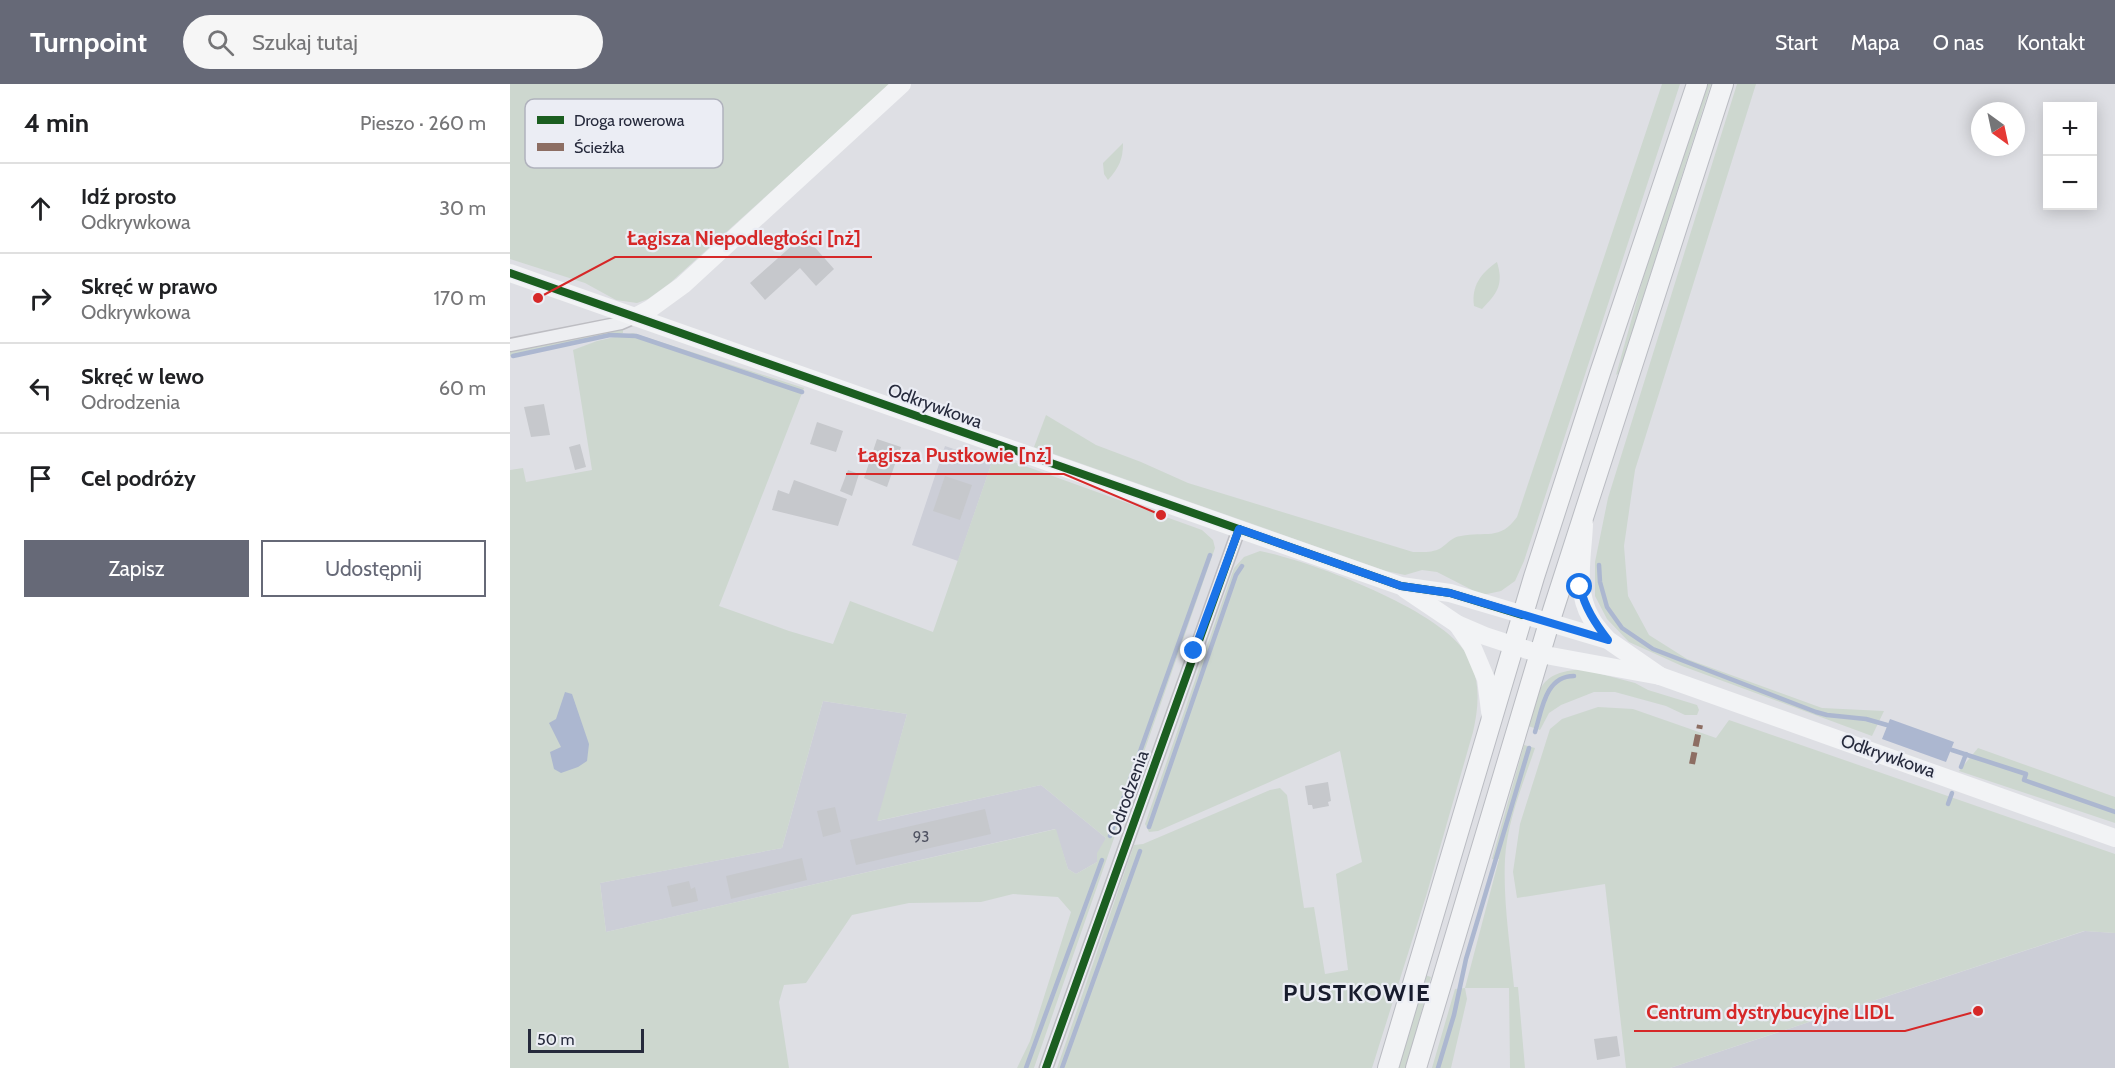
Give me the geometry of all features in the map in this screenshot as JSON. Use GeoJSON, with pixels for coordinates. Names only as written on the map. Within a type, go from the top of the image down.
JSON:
{"type":"FeatureCollection","features":[{"type":"Feature","properties":{"kind":"main road"},"geometry":{"type":"LineString","coordinates":[[1388,1068],[1522,615],[1696,84]]}},
{"type":"Feature","properties":{"kind":"main road"},"geometry":{"type":"LineString","coordinates":[[1416,1068],[1539,654],[1722,84]]}},
{"type":"Feature","properties":{"kind":"street"},"geometry":{"type":"LineString","coordinates":[[510,345],[621,323],[650,309],[683,285],[902,84]]}},
{"type":"Feature","properties":{"kind":"street","name":"Odkrywkowa"},"geometry":{"type":"LineString","coordinates":[[510,273],[1401,586],[1450,593],[1608,640]]}},
{"type":"Feature","properties":{"kind":"street","name":"Odkrywkowa"},"geometry":{"type":"LineString","coordinates":[[1584,513],[1580,587],[1591,618],[1608,640],[1660,676]]}},
{"type":"Feature","properties":{"kind":"street","name":"Odrodzenia"},"geometry":{"type":"LineString","coordinates":[[1046,1068],[1239,529]]}},
{"type":"Feature","properties":{"kind":"street","name":"Odkrywkowa"},"geometry":{"type":"LineString","coordinates":[[1401,586],[1456,624],[1513,645],[1539,654],[1660,676],[2115,838]]}},
{"type":"Feature","properties":{"kind":"street","name":"Odkrywkowa"},"geometry":{"type":"LineString","coordinates":[[1456,624],[1472,646],[1486,680],[1491,718]]}},
{"type":"Feature","properties":{"kind":"shaded area"},"geometry":{"type":"Polygon","coordinates":[[[510,84],[890,84],[670,283],[648,299],[637,303],[616,300],[585,283],[510,259],[510,84]]]}},
{"type":"Feature","properties":{"kind":"shaded area"},"geometry":{"type":"Polygon","coordinates":[[[1662,84],[1680,84],[1524,561],[1515,581],[1501,591],[1480,594],[1437,572],[1422,570],[1405,575],[1386,571],[1034,447],[1046,415],[1096,445],[1188,483],[1413,552],[1438,550],[1458,537],[1492,534],[1511,525],[1517,517],[1662,84]]]}},
{"type":"Feature","properties":{"kind":"shaded area"},"geometry":{"type":"Polygon","coordinates":[[[1706,84],[1711,84],[1619,373],[1616,375],[1647,264],[1706,84]]]}},
{"type":"Feature","properties":{"kind":"shaded area"},"geometry":{"type":"Polygon","coordinates":[[[1737,84],[1756,84],[1635,470],[1624,546],[1628,596],[1649,635],[1687,659],[1822,708],[1884,711],[1872,736],[1682,666],[1629,642],[1607,619],[1595,596],[1595,562],[1608,498],[1737,84]]]}},
{"type":"Feature","properties":{"kind":"shaded area"},"geometry":{"type":"Polygon","coordinates":[[[1123,143],[1120,163],[1108,180],[1104,174],[1103,163],[1123,143]]]}},
{"type":"Feature","properties":{"kind":"shaded area"},"geometry":{"type":"Polygon","coordinates":[[[1497,262],[1500,277],[1498,288],[1482,309],[1474,306],[1474,292],[1478,281],[1497,262]]]}},
{"type":"Feature","properties":{"kind":"shaded area"},"geometry":{"type":"Polygon","coordinates":[[[623,329],[623,333],[510,356],[510,351],[623,329]]]}},
{"type":"Feature","properties":{"kind":"shaded area"},"geometry":{"type":"Polygon","coordinates":[[[633,333],[804,388],[719,606],[789,631],[833,644],[850,601],[933,632],[992,462],[1000,457],[1202,530],[1213,540],[1215,548],[1034,1068],[1017,1068],[1030,1041],[1071,912],[1058,897],[1013,894],[981,902],[909,903],[852,915],[806,983],[784,985],[779,1002],[789,1068],[510,1068],[510,470],[523,468],[526,482],[592,470],[573,350],[597,341],[633,333]],[[823,701],[782,848],[600,883],[606,932],[1056,829],[1068,869],[1076,874],[1097,862],[1097,853],[1106,838],[1041,785],[877,821],[907,714],[823,701]]]}},
{"type":"Feature","properties":{"kind":"shaded area"},"geometry":{"type":"Polygon","coordinates":[[[945,446],[992,462],[958,561],[912,545],[945,446]]]}},
{"type":"Feature","properties":{"kind":"shaded area"},"geometry":{"type":"Polygon","coordinates":[[[1260,551],[1283,556],[1341,576],[1404,605],[1431,621],[1453,638],[1467,655],[1477,683],[1477,713],[1473,732],[1427,893],[1372,1068],[1057,1068],[1134,845],[1143,844],[1270,790],[1280,788],[1287,795],[1304,908],[1314,907],[1325,974],[1348,970],[1336,874],[1362,862],[1340,751],[1158,831],[1149,832],[1145,824],[1234,568],[1244,557],[1260,551]]]}},
{"type":"Feature","properties":{"kind":"shaded area"},"geometry":{"type":"Polygon","coordinates":[[[1582,669],[1635,683],[1648,690],[1697,705],[1699,710],[1697,715],[1685,715],[1666,706],[1615,692],[1594,692],[1561,705],[1549,713],[1540,730],[1528,726],[1543,685],[1557,674],[1582,669]]]}},
{"type":"Feature","properties":{"kind":"shaded area"},"geometry":{"type":"Polygon","coordinates":[[[823,701],[907,714],[878,821],[1041,785],[1106,838],[1097,862],[1076,874],[1068,869],[1055,829],[606,932],[600,883],[782,848],[823,701]]]}},
{"type":"Feature","properties":{"kind":"shaded area"},"geometry":{"type":"Polygon","coordinates":[[[1598,707],[1633,709],[1716,738],[1729,720],[2115,854],[2115,933],[2084,931],[1670,1068],[1626,1068],[1605,884],[1517,898],[1513,872],[1520,824],[1550,729],[1562,719],[1598,707]]]}},
{"type":"Feature","properties":{"kind":"shaded area"},"geometry":{"type":"Polygon","coordinates":[[[1524,745],[1535,748],[1509,831],[1505,875],[1509,939],[1514,987],[1518,987],[1525,1068],[1510,1068],[1509,988],[1465,988],[1499,859],[1492,859],[1524,745]]]}},
{"type":"Feature","properties":{"kind":"shaded area"},"geometry":{"type":"Polygon","coordinates":[[[1978,748],[2115,797],[2115,823],[1959,771],[1978,748]]]}},
{"type":"Feature","properties":{"kind":"shaded area"},"geometry":{"type":"Polygon","coordinates":[[[2085,931],[2115,933],[2115,1068],[1670,1068],[2085,931]]]}},
{"type":"Feature","properties":{"kind":"shaded area"},"geometry":{"type":"Polygon","coordinates":[[[1425,975],[1431,977],[1406,1068],[1397,1068],[1425,975]]]}},
{"type":"Feature","properties":{"kind":"shaded area"},"geometry":{"type":"Polygon","coordinates":[[[1465,988],[1467,999],[1451,1068],[1432,1068],[1455,989],[1465,988]]]}},
{"type":"Feature","properties":{"kind":"water"},"geometry":{"type":"Polygon","coordinates":[[[565,692],[572,694],[589,744],[587,761],[561,773],[554,769],[550,752],[561,747],[549,723],[556,719],[565,692]]]}},
{"type":"Feature","properties":{"kind":"water"},"geometry":{"type":"Polygon","coordinates":[[[1890,719],[1954,742],[1946,762],[1882,739],[1890,719]]]}},
{"type":"Feature","properties":{"kind":"building"},"geometry":{"type":"Polygon","coordinates":[[[804,235],[834,269],[816,286],[800,268],[765,300],[750,283],[804,235]]]}},
{"type":"Feature","properties":{"kind":"building"},"geometry":{"type":"Polygon","coordinates":[[[544,404],[550,435],[531,437],[524,407],[544,404]]]}},
{"type":"Feature","properties":{"kind":"building"},"geometry":{"type":"Polygon","coordinates":[[[817,422],[843,431],[836,452],[810,444],[817,422]]]}},
{"type":"Feature","properties":{"kind":"building"},"geometry":{"type":"Polygon","coordinates":[[[877,439],[901,447],[887,487],[864,478],[877,439]]]}},
{"type":"Feature","properties":{"kind":"building"},"geometry":{"type":"Polygon","coordinates":[[[580,444],[586,467],[575,470],[569,447],[580,444]]]}},
{"type":"Feature","properties":{"kind":"building"},"geometry":{"type":"Polygon","coordinates":[[[848,470],[859,474],[852,496],[840,491],[848,470]]]}},
{"type":"Feature","properties":{"kind":"building"},"geometry":{"type":"Polygon","coordinates":[[[945,476],[972,485],[960,520],[933,511],[945,476]]]}},
{"type":"Feature","properties":{"kind":"building"},"geometry":{"type":"Polygon","coordinates":[[[794,480],[847,499],[838,526],[772,510],[778,490],[789,494],[794,480]]]}},
{"type":"Feature","properties":{"kind":"building"},"geometry":{"type":"Polygon","coordinates":[[[1328,782],[1331,801],[1328,802],[1329,806],[1313,809],[1312,805],[1308,805],[1305,786],[1328,782]]]}},
{"type":"Feature","properties":{"kind":"building"},"geometry":{"type":"Polygon","coordinates":[[[835,807],[841,832],[823,837],[817,811],[835,807]]]}},
{"type":"Feature","properties":{"kind":"building"},"geometry":{"type":"Polygon","coordinates":[[[985,809],[991,834],[856,865],[850,840],[985,809]]]}},
{"type":"Feature","properties":{"kind":"building"},"geometry":{"type":"Polygon","coordinates":[[[802,858],[807,880],[731,899],[726,876],[802,858]]]}},
{"type":"Feature","properties":{"kind":"building"},"geometry":{"type":"Polygon","coordinates":[[[689,881],[691,889],[695,887],[698,901],[672,907],[667,886],[689,881]]]}},
{"type":"Feature","properties":{"kind":"building"},"geometry":{"type":"Polygon","coordinates":[[[1617,1036],[1620,1056],[1597,1060],[1594,1039],[1617,1036]]]}},
{"type":"Feature","properties":{"kind":"waterway"},"geometry":{"type":"LineString","coordinates":[[513,356],[610,335],[636,336],[802,392]]}},
{"type":"Feature","properties":{"kind":"waterway"},"geometry":{"type":"LineString","coordinates":[[1110,836],[1210,555]]}},
{"type":"Feature","properties":{"kind":"waterway"},"geometry":{"type":"LineString","coordinates":[[1599,565],[1600,582],[1607,607],[1622,628],[1653,649],[1816,712],[1866,719],[1887,725]]}},
{"type":"Feature","properties":{"kind":"waterway"},"geometry":{"type":"LineString","coordinates":[[1149,827],[1236,575],[1242,566]]}},
{"type":"Feature","properties":{"kind":"waterway"},"geometry":{"type":"LineString","coordinates":[[1535,732],[1546,696],[1551,688],[1564,678],[1574,676]]}},
{"type":"Feature","properties":{"kind":"waterway"},"geometry":{"type":"LineString","coordinates":[[1438,1068],[1454,1015],[1466,959],[1529,748]]}},
{"type":"Feature","properties":{"kind":"waterway"},"geometry":{"type":"LineString","coordinates":[[1952,750],[2026,774],[2024,780],[2115,812]]}},
{"type":"Feature","properties":{"kind":"waterway"},"geometry":{"type":"LineString","coordinates":[[1961,767],[1966,754]]}},
{"type":"Feature","properties":{"kind":"waterway"},"geometry":{"type":"LineString","coordinates":[[1948,804],[1952,793]]}},
{"type":"Feature","properties":{"kind":"waterway"},"geometry":{"type":"LineString","coordinates":[[1062,1068],[1140,851]]}},
{"type":"Feature","properties":{"kind":"waterway"},"geometry":{"type":"LineString","coordinates":[[1026,1068],[1102,860]]}},
{"type":"Feature","properties":{"kind":"marked path"},"geometry":{"type":"LineString","coordinates":[[1692,764],[1700,725]]}},
{"type":"Feature","properties":{"kind":"cycle path"},"geometry":{"type":"LineString","coordinates":[[510,273],[1401,586],[1450,593],[1522,615]]}},
{"type":"Feature","properties":{"kind":"cycle path"},"geometry":{"type":"LineString","coordinates":[[1046,1068],[1239,529]]}},
{"type":"Feature","properties":{"kind":"place","name":"Łagisza Niepodległości [nż]"},"geometry":{"type":"Point","coordinates":[538,298]}},
{"type":"Feature","properties":{"kind":"place","name":"Łagisza Pustkowie [nż]"},"geometry":{"type":"Point","coordinates":[1161,515]}},
{"type":"Feature","properties":{"kind":"place","name":"Centrum dystrybucyjne LIDL"},"geometry":{"type":"Point","coordinates":[1978,1011]}},
{"type":"Feature","properties":{"kind":"district","name":"PUSTKOWIE"},"geometry":{"type":"Point","coordinates":[1357,992]}},
{"type":"Feature","properties":{"kind":"route"},"geometry":{"type":"LineString","coordinates":[[1194,651],[1239,529],[1401,586],[1450,593],[1608,640],[1591,618],[1580,587]]}}]}
